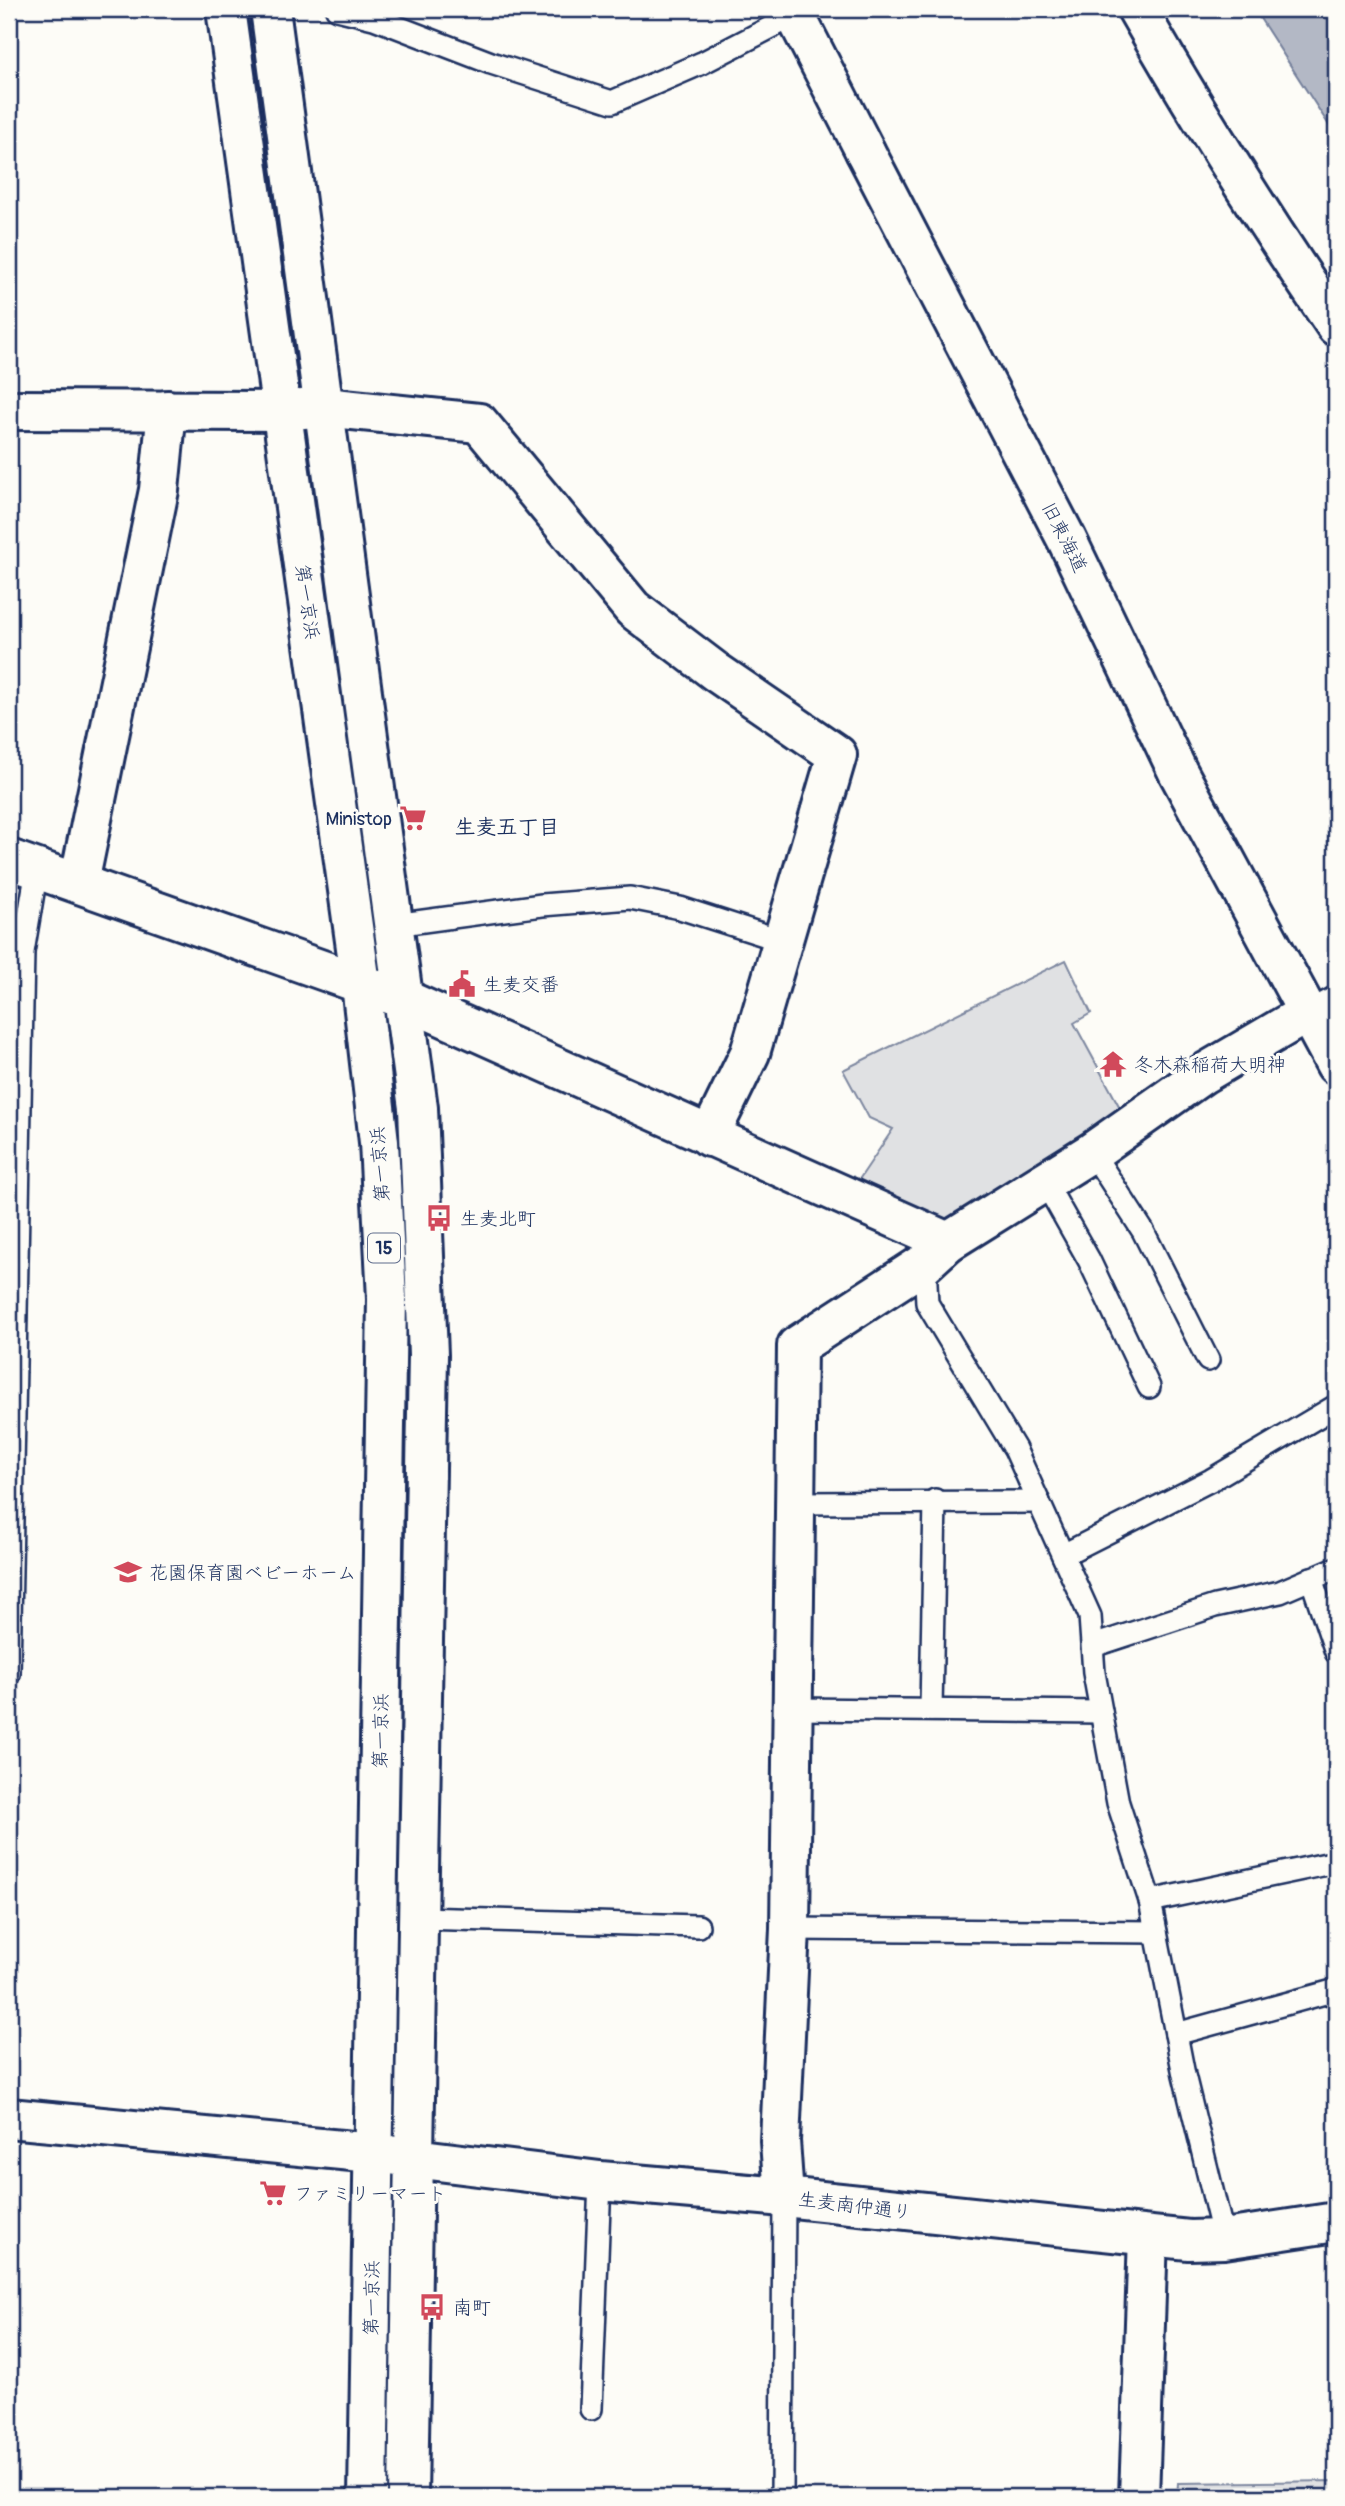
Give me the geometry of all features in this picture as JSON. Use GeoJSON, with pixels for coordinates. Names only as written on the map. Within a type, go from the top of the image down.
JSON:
{"type":"FeatureCollection","features":[{"type":"Feature","properties":{"kind":"main road","name":"第一京浜"},"geometry":{"type":"LineString","coordinates":[[226,9],[360,984],[379,1142],[387,1299],[368,2497]]}},
{"type":"Feature","properties":{"kind":"main road","name":"第一京浜"},"geometry":{"type":"LineString","coordinates":[[270,9],[418,1108],[428,1355],[408,2497]]}},
{"type":"Feature","properties":{"kind":"main road"},"geometry":{"type":"LineString","coordinates":[[1137,9],[1183,91],[1270,229],[1336,326]]}},
{"type":"Feature","properties":{"kind":"main road","name":"旧東海道"},"geometry":{"type":"LineString","coordinates":[[794,12],[1067,540],[1178,772],[1321,1005],[1336,1065]]}},
{"type":"Feature","properties":{"kind":"main road"},"geometry":{"type":"LineString","coordinates":[[9,410],[282,411],[324,407],[479,423],[633,609],[716,672],[838,755],[750,1053],[709,1137]]}},
{"type":"Feature","properties":{"kind":"main road"},"geometry":{"type":"LineString","coordinates":[[79,883],[159,489],[167,410]]}},
{"type":"Feature","properties":{"kind":"main road"},"geometry":{"type":"LineString","coordinates":[[23,864],[404,999],[709,1137],[936,1252]]}},
{"type":"Feature","properties":{"kind":"main road"},"geometry":{"type":"LineString","coordinates":[[784,2197],[780,2141],[790,1929],[794,1709],[793,1503],[797,1346],[936,1252],[1092,1152],[1203,1074],[1321,1005]]}},
{"type":"Feature","properties":{"kind":"main road","name":"生麦南仲通り"},"geometry":{"type":"LineString","coordinates":[[9,2118],[373,2153],[600,2181],[784,2197],[1189,2240],[1224,2239],[1336,2222]]}},
{"type":"Feature","properties":{"kind":"main road"},"geometry":{"type":"LineString","coordinates":[[1139,2497],[1148,2236]]}},
{"type":"Feature","properties":{"kind":"lane"},"geometry":{"type":"LineString","coordinates":[[337,9],[373,18],[491,63],[612,102],[702,63],[794,12]]}},
{"type":"Feature","properties":{"kind":"lane"},"geometry":{"type":"LineString","coordinates":[[9,1674],[14,1171],[23,952],[23,864]]}},
{"type":"Feature","properties":{"kind":"lane"},"geometry":{"type":"LineString","coordinates":[[394,925],[542,905],[630,898],[680,908],[783,941]]}},
{"type":"Feature","properties":{"kind":"lane"},"geometry":{"type":"LineString","coordinates":[[1092,1152],[1143,1231],[1208,1360]]}},
{"type":"Feature","properties":{"kind":"lane"},"geometry":{"type":"LineString","coordinates":[[1045,1182],[1089,1260],[1149,1387]]}},
{"type":"Feature","properties":{"kind":"lane"},"geometry":{"type":"LineString","coordinates":[[936,1252],[927,1303],[1015,1449],[1090,1616],[1101,1712],[1118,1803],[1150,1901],[1176,2034],[1224,2239]]}},
{"type":"Feature","properties":{"kind":"lane"},"geometry":{"type":"LineString","coordinates":[[1063,1555],[1211,1480],[1336,1406]]}},
{"type":"Feature","properties":{"kind":"lane"},"geometry":{"type":"LineString","coordinates":[[793,1503],[936,1500],[1039,1502]]}},
{"type":"Feature","properties":{"kind":"lane"},"geometry":{"type":"LineString","coordinates":[[931,1710],[936,1500]]}},
{"type":"Feature","properties":{"kind":"lane"},"geometry":{"type":"LineString","coordinates":[[1093,1646],[1215,1606],[1279,1592],[1336,1568]]}},
{"type":"Feature","properties":{"kind":"lane"},"geometry":{"type":"LineString","coordinates":[[1311,1578],[1336,1652]]}},
{"type":"Feature","properties":{"kind":"lane"},"geometry":{"type":"LineString","coordinates":[[794,1709],[1101,1712]]}},
{"type":"Feature","properties":{"kind":"lane"},"geometry":{"type":"LineString","coordinates":[[1150,1901],[1336,1863]]}},
{"type":"Feature","properties":{"kind":"lane"},"geometry":{"type":"LineString","coordinates":[[418,1918],[698,1926]]}},
{"type":"Feature","properties":{"kind":"lane"},"geometry":{"type":"LineString","coordinates":[[790,1929],[1156,1932]]}},
{"type":"Feature","properties":{"kind":"lane"},"geometry":{"type":"LineString","coordinates":[[1176,2034],[1336,1990]]}},
{"type":"Feature","properties":{"kind":"lane"},"geometry":{"type":"LineString","coordinates":[[592,2409],[600,2181]]}},
{"type":"Feature","properties":{"kind":"lane"},"geometry":{"type":"LineString","coordinates":[[782,2497],[784,2197]]}},
{"type":"Feature","properties":{"kind":"shaded area"},"geometry":{"type":"Polygon","coordinates":[[[1254,9],[1336,9],[1336,136],[1254,9]]]}},
{"type":"Feature","properties":{"kind":"shaded area"},"geometry":{"type":"Polygon","coordinates":[[[1066,960],[1091,1013],[1074,1023],[1124,1115],[947,1226],[856,1184],[893,1129],[869,1118],[843,1070],[1066,960]]]}},
{"type":"Feature","properties":{"kind":"shaded area"},"geometry":{"type":"Polygon","coordinates":[[[1335,2481],[1336,2497],[1177,2497],[1178,2483],[1335,2481]]]}},
{"type":"Feature","properties":{"kind":"place","name":"Ministop"},"geometry":{"type":"Point","coordinates":[413,818]}},
{"type":"Feature","properties":{"kind":"place","name":"生麦交番"},"geometry":{"type":"Point","coordinates":[462,984]}},
{"type":"Feature","properties":{"kind":"place","name":"冬木森稲荷大明神"},"geometry":{"type":"Point","coordinates":[1113,1064]}},
{"type":"Feature","properties":{"kind":"place","name":"生麦北町"},"geometry":{"type":"Point","coordinates":[439,1218]}},
{"type":"Feature","properties":{"kind":"place","name":"花園保育園ベビーホーム"},"geometry":{"type":"Point","coordinates":[128,1572]}},
{"type":"Feature","properties":{"kind":"place","name":"ファミリーマート"},"geometry":{"type":"Point","coordinates":[273,2193]}},
{"type":"Feature","properties":{"kind":"place","name":"南町"},"geometry":{"type":"Point","coordinates":[432,2307]}},
{"type":"Feature","properties":{"kind":"district","name":"生麦五丁目"},"geometry":{"type":"Point","coordinates":[507,827]}}]}
